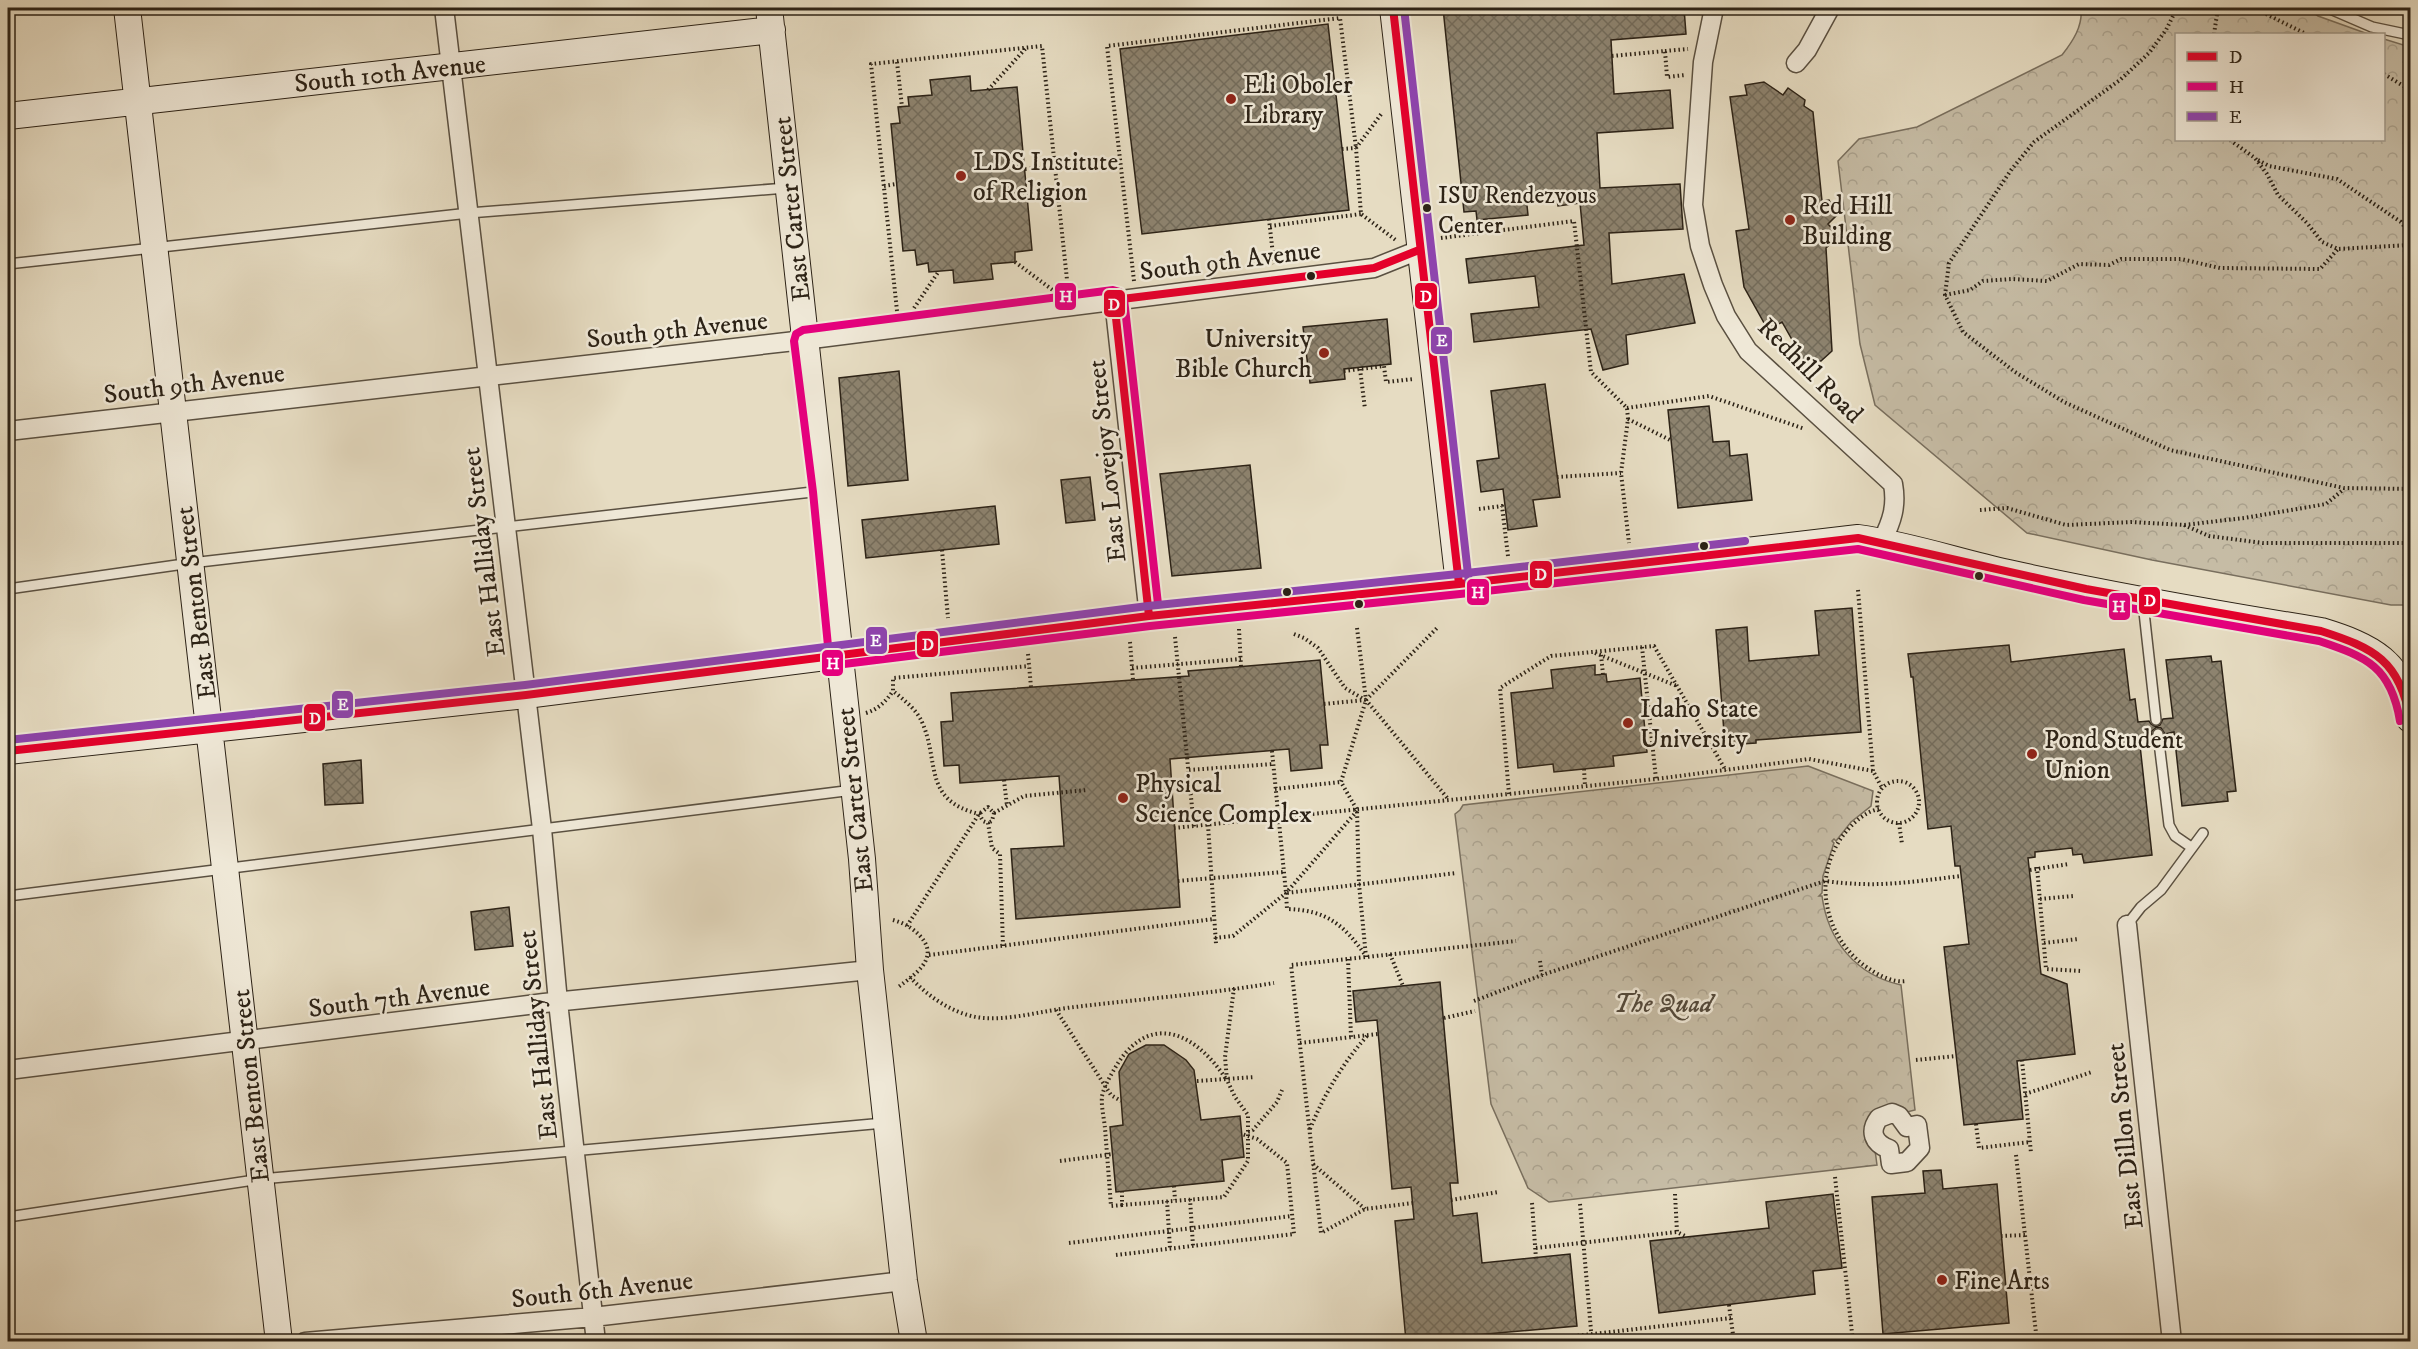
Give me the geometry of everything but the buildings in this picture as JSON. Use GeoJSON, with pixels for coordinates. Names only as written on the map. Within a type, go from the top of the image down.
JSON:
{"type":"FeatureCollection","features":[{"type":"Feature","properties":{"kind":"street","name":"East Benton Street"},"geometry":{"type":"LineString","coordinates":[[127,8],[279,1341]]}},
{"type":"Feature","properties":{"kind":"street","name":"East Halliday Street"},"geometry":{"type":"LineString","coordinates":[[444,8],[542,829],[558,1002],[596,1341]]}},
{"type":"Feature","properties":{"kind":"street"},"geometry":{"type":"LineString","coordinates":[[1393,8],[1418,243],[1460,584]]}},
{"type":"Feature","properties":{"kind":"street","name":"Redhill Road"},"geometry":{"type":"LineString","coordinates":[[1714,8],[1703,62],[1694,205],[1700,246],[1726,316],[1748,351],[1893,484],[1896,498],[1893,519],[1882,541]]}},
{"type":"Feature","properties":{"kind":"street"},"geometry":{"type":"LineString","coordinates":[[1796,63],[1807,50],[1830,8]]}},
{"type":"Feature","properties":{"kind":"street","name":"South 10th Avenue"},"geometry":{"type":"LineString","coordinates":[[8,116],[451,66],[771,19]]}},
{"type":"Feature","properties":{"kind":"street","name":"East Carter Street"},"geometry":{"type":"LineString","coordinates":[[771,19],[862,859],[870,970],[904,1281],[914,1341]]}},
{"type":"Feature","properties":{"kind":"street","name":"South 9th Avenue"},"geometry":{"type":"LineString","coordinates":[[8,431],[804,340],[1374,268],[1418,243]]}},
{"type":"Feature","properties":{"kind":"street","name":"East Lovejoy Street"},"geometry":{"type":"LineString","coordinates":[[1114,300],[1149,616]]}},
{"type":"Feature","properties":{"kind":"street"},"geometry":{"type":"LineString","coordinates":[[8,751],[526,695],[1149,616],[1460,584],[1858,538],[1882,541],[2006,573],[2143,601],[2321,632],[2362,645],[2386,662],[2399,680],[2410,719]]}},
{"type":"Feature","properties":{"kind":"street","name":"East Dillon Street"},"geometry":{"type":"LineString","coordinates":[[2127,925],[2172,1341]]}},
{"type":"Feature","properties":{"kind":"street","name":"South 7th Avenue"},"geometry":{"type":"LineString","coordinates":[[8,1070],[558,1002],[870,970]]}},
{"type":"Feature","properties":{"kind":"street","name":"South 6th Avenue"},"geometry":{"type":"LineString","coordinates":[[306,1341],[593,1317],[904,1281]]}},
{"type":"Feature","properties":{"kind":"lane"},"geometry":{"type":"LineString","coordinates":[[2328,8],[2372,27],[2410,35]]}},
{"type":"Feature","properties":{"kind":"lane"},"geometry":{"type":"LineString","coordinates":[[8,264],[469,213],[789,187]]}},
{"type":"Feature","properties":{"kind":"lane"},"geometry":{"type":"LineString","coordinates":[[8,589],[190,563],[823,491]]}},
{"type":"Feature","properties":{"kind":"lane"},"geometry":{"type":"LineString","coordinates":[[2143,601],[2156,720]]}},
{"type":"Feature","properties":{"kind":"lane"},"geometry":{"type":"LineString","coordinates":[[2158,734],[2169,825],[2175,836],[2191,847]]}},
{"type":"Feature","properties":{"kind":"lane"},"geometry":{"type":"LineString","coordinates":[[8,897],[854,790]]}},
{"type":"Feature","properties":{"kind":"lane"},"geometry":{"type":"LineString","coordinates":[[2127,925],[2161,890],[2203,833]]}},
{"type":"Feature","properties":{"kind":"lane"},"geometry":{"type":"LineString","coordinates":[[8,1217],[261,1179],[887,1123]]}},
{"type":"Feature","properties":{"kind":"path"},"geometry":{"type":"LineString","coordinates":[[2177,8],[2166,30],[2149,53],[2120,80],[2034,142],[2026,151],[1949,263],[1945,295],[1963,332],[2015,372],[2064,402],[2170,450],[2344,488],[2410,489]]}},
{"type":"Feature","properties":{"kind":"path"},"geometry":{"type":"LineString","coordinates":[[2214,33],[2218,8]]}},
{"type":"Feature","properties":{"kind":"path"},"geometry":{"type":"LineString","coordinates":[[2254,8],[2304,33]]}},
{"type":"Feature","properties":{"kind":"path"},"geometry":{"type":"LineString","coordinates":[[1134,282],[1107,46],[1340,18],[1356,148],[1361,214]]}},
{"type":"Feature","properties":{"kind":"path"},"geometry":{"type":"LineString","coordinates":[[897,311],[872,64],[1042,46],[1068,290]]}},
{"type":"Feature","properties":{"kind":"path"},"geometry":{"type":"LineString","coordinates":[[988,90],[1026,48]]}},
{"type":"Feature","properties":{"kind":"path"},"geometry":{"type":"LineString","coordinates":[[1612,56],[1694,48]]}},
{"type":"Feature","properties":{"kind":"path"},"geometry":{"type":"LineString","coordinates":[[1665,51],[1667,77],[1688,75]]}},
{"type":"Feature","properties":{"kind":"path"},"geometry":{"type":"LineString","coordinates":[[897,62],[903,107]]}},
{"type":"Feature","properties":{"kind":"path"},"geometry":{"type":"LineString","coordinates":[[2385,75],[2410,90]]}},
{"type":"Feature","properties":{"kind":"path"},"geometry":{"type":"LineString","coordinates":[[1342,149],[1356,148],[1385,109]]}},
{"type":"Feature","properties":{"kind":"path"},"geometry":{"type":"LineString","coordinates":[[2231,141],[2269,166],[2337,179],[2402,222],[2410,234]]}},
{"type":"Feature","properties":{"kind":"path"},"geometry":{"type":"LineString","coordinates":[[2255,158],[2278,195],[2307,223],[2322,242],[2338,249],[2410,245]]}},
{"type":"Feature","properties":{"kind":"path"},"geometry":{"type":"LineString","coordinates":[[1025,169],[1055,167]]}},
{"type":"Feature","properties":{"kind":"path"},"geometry":{"type":"LineString","coordinates":[[884,186],[897,184]]}},
{"type":"Feature","properties":{"kind":"path"},"geometry":{"type":"LineString","coordinates":[[1269,226],[1361,214],[1418,243],[1574,221],[1591,372],[1627,408],[1628,419],[1621,474],[1629,543]]}},
{"type":"Feature","properties":{"kind":"path"},"geometry":{"type":"LineString","coordinates":[[1269,219],[1274,264]]}},
{"type":"Feature","properties":{"kind":"path"},"geometry":{"type":"LineString","coordinates":[[1945,295],[1970,290],[1983,280],[2047,281],[2079,264],[2109,265],[2121,259],[2181,259],[2220,268],[2320,269],[2338,249]]}},
{"type":"Feature","properties":{"kind":"path"},"geometry":{"type":"LineString","coordinates":[[1016,262],[1054,291]]}},
{"type":"Feature","properties":{"kind":"path"},"geometry":{"type":"LineString","coordinates":[[914,309],[939,271]]}},
{"type":"Feature","properties":{"kind":"path"},"geometry":{"type":"LineString","coordinates":[[1344,371],[1384,366],[1386,382],[1415,379]]}},
{"type":"Feature","properties":{"kind":"path"},"geometry":{"type":"LineString","coordinates":[[1360,369],[1365,409]]}},
{"type":"Feature","properties":{"kind":"path"},"geometry":{"type":"LineString","coordinates":[[1627,408],[1709,396],[1807,430]]}},
{"type":"Feature","properties":{"kind":"path"},"geometry":{"type":"LineString","coordinates":[[1628,419],[1672,441]]}},
{"type":"Feature","properties":{"kind":"path"},"geometry":{"type":"LineString","coordinates":[[1557,477],[1621,474]]}},
{"type":"Feature","properties":{"kind":"path"},"geometry":{"type":"LineString","coordinates":[[1980,510],[2007,508],[2066,525],[2132,522],[2184,525],[2244,518],[2326,504],[2344,488]]}},
{"type":"Feature","properties":{"kind":"path"},"geometry":{"type":"LineString","coordinates":[[1479,509],[1502,506],[1508,556]]}},
{"type":"Feature","properties":{"kind":"path"},"geometry":{"type":"LineString","coordinates":[[2184,525],[2209,536],[2263,543],[2410,543]]}},
{"type":"Feature","properties":{"kind":"path"},"geometry":{"type":"LineString","coordinates":[[942,550],[948,618]]}},
{"type":"Feature","properties":{"kind":"path"},"geometry":{"type":"LineString","coordinates":[[1858,590],[1873,771],[1882,789]]}},
{"type":"Feature","properties":{"kind":"path"},"geometry":{"type":"LineString","coordinates":[[1357,628],[1366,700],[1341,782],[1358,810],[1359,884],[1366,957]]}},
{"type":"Feature","properties":{"kind":"path"},"geometry":{"type":"LineString","coordinates":[[1324,704],[1366,700],[1437,628]]}},
{"type":"Feature","properties":{"kind":"path"},"geometry":{"type":"LineString","coordinates":[[1239,629],[1241,667]]}},
{"type":"Feature","properties":{"kind":"path"},"geometry":{"type":"LineString","coordinates":[[1294,634],[1318,648],[1345,688],[1366,700],[1449,801]]}},
{"type":"Feature","properties":{"kind":"path"},"geometry":{"type":"LineString","coordinates":[[1175,637],[1194,826]]}},
{"type":"Feature","properties":{"kind":"path"},"geometry":{"type":"LineString","coordinates":[[1130,642],[1133,680]]}},
{"type":"Feature","properties":{"kind":"path"},"geometry":{"type":"LineString","coordinates":[[1509,794],[1500,688],[1551,656],[1654,646],[1726,771]]}},
{"type":"Feature","properties":{"kind":"path"},"geometry":{"type":"LineString","coordinates":[[1642,647],[1656,779]]}},
{"type":"Feature","properties":{"kind":"path"},"geometry":{"type":"LineString","coordinates":[[1592,652],[1677,686]]}},
{"type":"Feature","properties":{"kind":"path"},"geometry":{"type":"LineString","coordinates":[[1028,654],[1031,687]]}},
{"type":"Feature","properties":{"kind":"path"},"geometry":{"type":"LineString","coordinates":[[1601,656],[1603,675]]}},
{"type":"Feature","properties":{"kind":"path"},"geometry":{"type":"LineString","coordinates":[[1132,668],[1241,659]]}},
{"type":"Feature","properties":{"kind":"path"},"geometry":{"type":"LineString","coordinates":[[861,715],[874,710],[886,701],[893,691],[893,678],[1029,666]]}},
{"type":"Feature","properties":{"kind":"path"},"geometry":{"type":"LineString","coordinates":[[893,691],[905,700],[921,720],[933,773],[941,791],[955,805],[979,814],[983,821],[988,823]]}},
{"type":"Feature","properties":{"kind":"path"},"geometry":{"type":"LineString","coordinates":[[1272,751],[1287,909],[1306,910],[1333,921],[1353,937],[1366,957]]}},
{"type":"Feature","properties":{"kind":"path"},"geometry":{"type":"LineString","coordinates":[[1174,828],[1656,779],[1809,759],[1873,771]]}},
{"type":"Feature","properties":{"kind":"path"},"geometry":{"type":"LineString","coordinates":[[1189,771],[1273,764]]}},
{"type":"Feature","properties":{"kind":"path"},"geometry":{"type":"LineString","coordinates":[[1584,769],[1585,786]]}},
{"type":"Feature","properties":{"kind":"path"},"geometry":{"type":"LineString","coordinates":[[1004,780],[1007,806]]}},
{"type":"Feature","properties":{"kind":"path"},"geometry":{"type":"LineString","coordinates":[[1899,781],[1908,783],[1919,798],[1914,816],[1899,823],[1886,819],[1879,808],[1879,795],[1882,789],[1890,783],[1899,781]]}},
{"type":"Feature","properties":{"kind":"path"},"geometry":{"type":"LineString","coordinates":[[1275,789],[1341,782]]}},
{"type":"Feature","properties":{"kind":"path"},"geometry":{"type":"LineString","coordinates":[[988,823],[992,821],[994,813],[1024,796],[1086,790]]}},
{"type":"Feature","properties":{"kind":"path"},"geometry":{"type":"LineString","coordinates":[[907,926],[979,814],[988,807],[994,813]]}},
{"type":"Feature","properties":{"kind":"path"},"geometry":{"type":"LineString","coordinates":[[1879,808],[1872,810],[1852,824],[1837,843],[1825,881],[1826,906],[1834,929],[1846,949],[1862,965],[1877,974],[1900,982],[1906,981]]}},
{"type":"Feature","properties":{"kind":"path"},"geometry":{"type":"LineString","coordinates":[[1215,938],[1233,936],[1286,893],[1358,810]]}},
{"type":"Feature","properties":{"kind":"path"},"geometry":{"type":"LineString","coordinates":[[988,823],[992,848],[1000,854],[1003,946]]}},
{"type":"Feature","properties":{"kind":"path"},"geometry":{"type":"LineString","coordinates":[[1899,823],[1902,844]]}},
{"type":"Feature","properties":{"kind":"path"},"geometry":{"type":"LineString","coordinates":[[1208,825],[1216,944]]}},
{"type":"Feature","properties":{"kind":"path"},"geometry":{"type":"LineString","coordinates":[[2030,870],[2037,867],[2069,864]]}},
{"type":"Feature","properties":{"kind":"path"},"geometry":{"type":"LineString","coordinates":[[2037,867],[2046,969],[2081,971]]}},
{"type":"Feature","properties":{"kind":"path"},"geometry":{"type":"LineString","coordinates":[[1179,881],[1283,872]]}},
{"type":"Feature","properties":{"kind":"path"},"geometry":{"type":"LineString","coordinates":[[1286,893],[1457,873]]}},
{"type":"Feature","properties":{"kind":"path"},"geometry":{"type":"LineString","coordinates":[[1474,1002],[1542,975],[1825,881],[1869,886],[1897,885],[1961,876]]}},
{"type":"Feature","properties":{"kind":"path"},"geometry":{"type":"LineString","coordinates":[[2040,899],[2073,896]]}},
{"type":"Feature","properties":{"kind":"path"},"geometry":{"type":"LineString","coordinates":[[893,920],[907,926],[928,945],[929,955],[924,963],[897,988]]}},
{"type":"Feature","properties":{"kind":"path"},"geometry":{"type":"LineString","coordinates":[[929,955],[1214,920]]}},
{"type":"Feature","properties":{"kind":"path"},"geometry":{"type":"LineString","coordinates":[[2044,943],[2078,939]]}},
{"type":"Feature","properties":{"kind":"path"},"geometry":{"type":"LineString","coordinates":[[1413,1203],[1365,1209],[1321,1233],[1291,965],[1516,941]]}},
{"type":"Feature","properties":{"kind":"path"},"geometry":{"type":"LineString","coordinates":[[1390,954],[1403,986]]}},
{"type":"Feature","properties":{"kind":"path"},"geometry":{"type":"LineString","coordinates":[[1348,959],[1351,1037]]}},
{"type":"Feature","properties":{"kind":"path"},"geometry":{"type":"LineString","coordinates":[[1540,961],[1542,975]]}},
{"type":"Feature","properties":{"kind":"path"},"geometry":{"type":"LineString","coordinates":[[910,977],[920,988],[948,1007],[983,1018],[1274,983]]}},
{"type":"Feature","properties":{"kind":"path"},"geometry":{"type":"LineString","coordinates":[[1227,1080],[1225,1057],[1234,988]]}},
{"type":"Feature","properties":{"kind":"path"},"geometry":{"type":"LineString","coordinates":[[1056,1009],[1106,1088],[1111,1095],[1121,1101]]}},
{"type":"Feature","properties":{"kind":"path"},"geometry":{"type":"LineString","coordinates":[[1444,1018],[1475,1011]]}},
{"type":"Feature","properties":{"kind":"path"},"geometry":{"type":"LineString","coordinates":[[1158,1032],[1176,1035],[1194,1044],[1214,1060],[1227,1080],[1234,1097],[1248,1115],[1248,1161],[1224,1197],[1111,1206],[1102,1097],[1106,1088],[1110,1076],[1125,1053],[1147,1035],[1158,1032]]}},
{"type":"Feature","properties":{"kind":"path"},"geometry":{"type":"LineString","coordinates":[[1300,1042],[1378,1034]]}},
{"type":"Feature","properties":{"kind":"path"},"geometry":{"type":"LineString","coordinates":[[1310,1130],[1322,1101],[1349,1055],[1366,1036]]}},
{"type":"Feature","properties":{"kind":"path"},"geometry":{"type":"LineString","coordinates":[[1916,1060],[1956,1056]]}},
{"type":"Feature","properties":{"kind":"path"},"geometry":{"type":"LineString","coordinates":[[2022,1060],[2031,1153]]}},
{"type":"Feature","properties":{"kind":"path"},"geometry":{"type":"LineString","coordinates":[[2025,1094],[2092,1072]]}},
{"type":"Feature","properties":{"kind":"path"},"geometry":{"type":"LineString","coordinates":[[1197,1081],[1255,1077]]}},
{"type":"Feature","properties":{"kind":"path"},"geometry":{"type":"LineString","coordinates":[[1248,1134],[1277,1102],[1282,1090]]}},
{"type":"Feature","properties":{"kind":"path"},"geometry":{"type":"LineString","coordinates":[[1976,1124],[1979,1148],[2030,1142]]}},
{"type":"Feature","properties":{"kind":"path"},"geometry":{"type":"LineString","coordinates":[[1116,1255],[1294,1234],[1287,1163],[1248,1134]]}},
{"type":"Feature","properties":{"kind":"path"},"geometry":{"type":"LineString","coordinates":[[1060,1161],[1113,1154]]}},
{"type":"Feature","properties":{"kind":"path"},"geometry":{"type":"LineString","coordinates":[[2016,1155],[2037,1341]]}},
{"type":"Feature","properties":{"kind":"path"},"geometry":{"type":"LineString","coordinates":[[1313,1164],[1365,1209]]}},
{"type":"Feature","properties":{"kind":"path"},"geometry":{"type":"LineString","coordinates":[[1835,1176],[1853,1341]]}},
{"type":"Feature","properties":{"kind":"path"},"geometry":{"type":"LineString","coordinates":[[1174,1186],[1175,1200]]}},
{"type":"Feature","properties":{"kind":"path"},"geometry":{"type":"LineString","coordinates":[[1122,1191],[1122,1205]]}},
{"type":"Feature","properties":{"kind":"path"},"geometry":{"type":"LineString","coordinates":[[1451,1200],[1498,1192]]}},
{"type":"Feature","properties":{"kind":"path"},"geometry":{"type":"LineString","coordinates":[[1675,1194],[1677,1232]]}},
{"type":"Feature","properties":{"kind":"path"},"geometry":{"type":"LineString","coordinates":[[1190,1199],[1193,1246]]}},
{"type":"Feature","properties":{"kind":"path"},"geometry":{"type":"LineString","coordinates":[[1167,1201],[1170,1248]]}},
{"type":"Feature","properties":{"kind":"path"},"geometry":{"type":"LineString","coordinates":[[1532,1203],[1536,1259]]}},
{"type":"Feature","properties":{"kind":"path"},"geometry":{"type":"LineString","coordinates":[[1580,1204],[1592,1341]]}},
{"type":"Feature","properties":{"kind":"path"},"geometry":{"type":"LineString","coordinates":[[1069,1243],[1292,1216]]}},
{"type":"Feature","properties":{"kind":"path"},"geometry":{"type":"LineString","coordinates":[[1536,1248],[1677,1232],[1687,1237]]}},
{"type":"Feature","properties":{"kind":"path"},"geometry":{"type":"LineString","coordinates":[[2001,1236],[2025,1235]]}},
{"type":"Feature","properties":{"kind":"path"},"geometry":{"type":"LineString","coordinates":[[1729,1305],[1734,1341]]}},
{"type":"Feature","properties":{"kind":"path"},"geometry":{"type":"LineString","coordinates":[[1524,1341],[1731,1318]]}},
{"type":"Feature","properties":{"kind":"path"},"geometry":{"type":"LineString","coordinates":[[1498,1335],[1499,1341]]}},
{"type":"Feature","properties":{"kind":"green space"},"geometry":{"type":"Polygon","coordinates":[[[2081,8],[2307,8],[2318,16],[2365,33],[2175,33],[2175,141],[2385,141],[2385,39],[2410,47],[2410,605],[2391,605],[2152,560],[2027,533],[1875,405],[1860,344],[1838,161],[1859,139],[1917,127],[2062,55],[2079,27],[2081,8]]]}},
{"type":"Feature","properties":{"kind":"green space","name":"The Quad"},"geometry":{"type":"Polygon","coordinates":[[[1808,766],[1873,791],[1871,806],[1851,822],[1836,841],[1834,839],[1832,841],[1834,843],[1823,876],[1822,893],[1819,896],[1822,896],[1831,927],[1847,954],[1871,973],[1901,985],[1915,1110],[1907,1112],[1886,1108],[1875,1150],[1877,1165],[1549,1202],[1528,1188],[1491,1104],[1455,814],[1463,805],[1808,766]]]}},
{"type":"Feature","properties":{"kind":"transit line","name":"D"},"geometry":{"type":"LineString","coordinates":[[1393,8],[1459,584]]}},
{"type":"Feature","properties":{"kind":"transit line","name":"E"},"geometry":{"type":"LineString","coordinates":[[1404,8],[1469,583]]}},
{"type":"Feature","properties":{"kind":"transit line","name":"D"},"geometry":{"type":"LineString","coordinates":[[1149,616],[1114,300],[1374,268],[1419,250]]}},
{"type":"Feature","properties":{"kind":"transit line","name":"H"},"geometry":{"type":"LineString","coordinates":[[1158,604],[1124,299],[1120,292],[1113,290],[803,330],[796,334],[794,341],[813,492],[829,656],[831,662],[836,665],[1150,626],[1858,549],[2084,600],[2319,641],[2351,653],[2374,667],[2390,688],[2400,721]]}},
{"type":"Feature","properties":{"kind":"transit line","name":"D"},"geometry":{"type":"LineString","coordinates":[[8,751],[526,695],[1149,616],[1459,584],[1858,538],[2086,589],[2321,631],[2340,637],[2370,651],[2391,670],[2399,683],[2410,719]]}},
{"type":"Feature","properties":{"kind":"transit line","name":"E"},"geometry":{"type":"LineString","coordinates":[[8,740],[525,685],[1148,606],[1745,541]]}},
{"type":"Feature","properties":{"kind":"place","name":"Eli Oboler Library"},"geometry":{"type":"Point","coordinates":[1231,99]}},
{"type":"Feature","properties":{"kind":"place","name":"LDS Institute of Religion"},"geometry":{"type":"Point","coordinates":[961,176]}},
{"type":"Feature","properties":{"kind":"place","name":"ISU Rendezvous Center"},"geometry":{"type":"Point","coordinates":[1427,208]}},
{"type":"Feature","properties":{"kind":"place","name":"Red Hill Building"},"geometry":{"type":"Point","coordinates":[1790,220]}},
{"type":"Feature","properties":{"kind":"place","name":"University Bible Church"},"geometry":{"type":"Point","coordinates":[1324,353]}},
{"type":"Feature","properties":{"kind":"place","name":"Idaho State University"},"geometry":{"type":"Point","coordinates":[1628,723]}},
{"type":"Feature","properties":{"kind":"place","name":"Pond Student Union"},"geometry":{"type":"Point","coordinates":[2032,754]}},
{"type":"Feature","properties":{"kind":"place","name":"Physical Science Complex"},"geometry":{"type":"Point","coordinates":[1123,798]}},
{"type":"Feature","properties":{"kind":"place","name":"Fine Arts"},"geometry":{"type":"Point","coordinates":[1942,1280]}}]}
